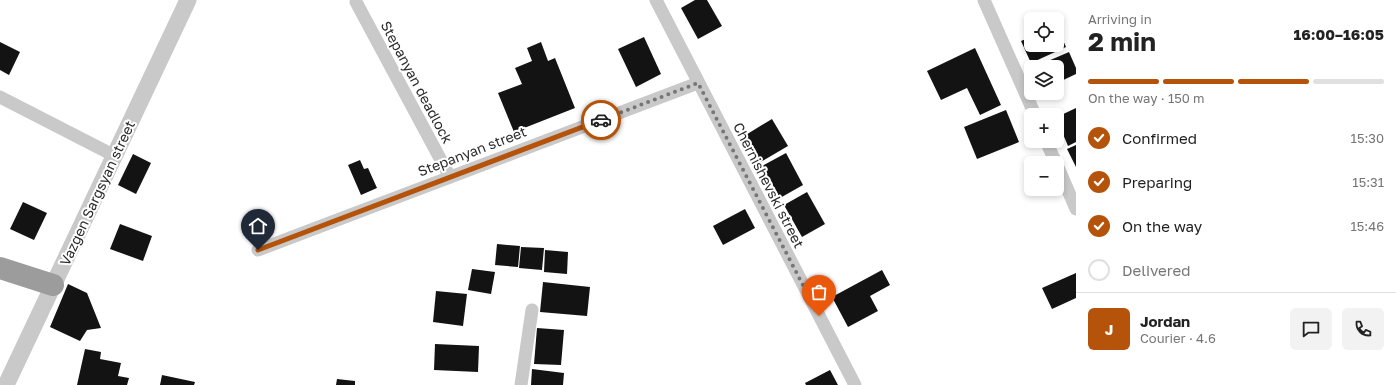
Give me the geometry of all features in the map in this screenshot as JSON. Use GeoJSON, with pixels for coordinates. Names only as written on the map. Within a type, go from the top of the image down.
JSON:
{"type":"FeatureCollection","features":[{"type":"Feature","properties":{"kind":"highway"},"geometry":{"type":"LineString","coordinates":[[0,268],[54,285]]}},
{"type":"Feature","properties":{"kind":"street","name":"Vazgen Sargsyan street"},"geometry":{"type":"LineString","coordinates":[[6,385],[188,0]]}},
{"type":"Feature","properties":{"kind":"street","name":"Chernishevski street"},"geometry":{"type":"LineString","coordinates":[[656,0],[855,385]]}},
{"type":"Feature","properties":{"kind":"street"},"geometry":{"type":"LineString","coordinates":[[984,0],[1032,108]]}},
{"type":"Feature","properties":{"kind":"street","name":"Stepanyan deadlock"},"geometry":{"type":"LineString","coordinates":[[356,2],[450,177]]}},
{"type":"Feature","properties":{"kind":"street","name":"Stepanyan street"},"geometry":{"type":"LineString","coordinates":[[258,250],[698,83]]}},
{"type":"Feature","properties":{"kind":"street"},"geometry":{"type":"LineString","coordinates":[[0,97],[115,156]]}},
{"type":"Feature","properties":{"kind":"street"},"geometry":{"type":"LineString","coordinates":[[1064,182],[1076,209]]}},
{"type":"Feature","properties":{"kind":"street"},"geometry":{"type":"LineString","coordinates":[[521,385],[532,310]]}},
{"type":"Feature","properties":{"kind":"building"},"geometry":{"type":"Polygon","coordinates":[[[695,0],[707,0],[722,26],[698,39],[681,8],[695,0]]]}},
{"type":"Feature","properties":{"kind":"building"},"geometry":{"type":"Polygon","coordinates":[[[644,37],[661,74],[636,87],[618,49],[644,37]]]}},
{"type":"Feature","properties":{"kind":"building"},"geometry":{"type":"Polygon","coordinates":[[[1024,40],[1024,48],[1021,41],[1024,40]]]}},
{"type":"Feature","properties":{"kind":"building"},"geometry":{"type":"Polygon","coordinates":[[[0,42],[20,52],[9,75],[0,70],[0,42]]]}},
{"type":"Feature","properties":{"kind":"building"},"geometry":{"type":"Polygon","coordinates":[[[541,42],[548,61],[555,58],[575,108],[514,132],[498,93],[522,84],[515,68],[532,61],[527,48],[541,42]]]}},
{"type":"Feature","properties":{"kind":"building"},"geometry":{"type":"Polygon","coordinates":[[[975,48],[1001,105],[980,115],[967,88],[941,100],[927,71],[975,48]]]}},
{"type":"Feature","properties":{"kind":"building"},"geometry":{"type":"Polygon","coordinates":[[[1026,52],[1055,52],[1038,60],[1030,60],[1026,52]]]}},
{"type":"Feature","properties":{"kind":"building"},"geometry":{"type":"Polygon","coordinates":[[[1069,52],[1076,68],[1076,74],[1064,80],[1064,60],[1050,60],[1069,52]]]}},
{"type":"Feature","properties":{"kind":"building"},"geometry":{"type":"Polygon","coordinates":[[[1076,108],[1076,142],[1068,146],[1064,137],[1064,114],[1076,108]]]}},
{"type":"Feature","properties":{"kind":"building"},"geometry":{"type":"Polygon","coordinates":[[[1006,110],[1019,142],[977,159],[964,127],[1006,110]]]}},
{"type":"Feature","properties":{"kind":"building"},"geometry":{"type":"Polygon","coordinates":[[[772,119],[788,146],[759,163],[744,136],[772,119]]]}},
{"type":"Feature","properties":{"kind":"building"},"geometry":{"type":"Polygon","coordinates":[[[1076,145],[1076,167],[1067,149],[1076,145]]]}},
{"type":"Feature","properties":{"kind":"building"},"geometry":{"type":"Polygon","coordinates":[[[786,153],[803,185],[780,198],[762,166],[786,153]]]}},
{"type":"Feature","properties":{"kind":"building"},"geometry":{"type":"Polygon","coordinates":[[[133,154],[151,163],[136,194],[118,185],[133,154]]]}},
{"type":"Feature","properties":{"kind":"building"},"geometry":{"type":"Polygon","coordinates":[[[360,160],[364,169],[368,168],[377,188],[361,195],[348,165],[360,160]]]}},
{"type":"Feature","properties":{"kind":"building"},"geometry":{"type":"Polygon","coordinates":[[[807,192],[825,224],[802,237],[784,205],[807,192]]]}},
{"type":"Feature","properties":{"kind":"building"},"geometry":{"type":"Polygon","coordinates":[[[23,202],[47,213],[34,240],[10,229],[23,202]]]}},
{"type":"Feature","properties":{"kind":"building"},"geometry":{"type":"Polygon","coordinates":[[[745,209],[755,228],[723,245],[713,226],[745,209]]]}},
{"type":"Feature","properties":{"kind":"building"},"geometry":{"type":"Polygon","coordinates":[[[120,224],[152,236],[143,261],[110,249],[120,224]]]}},
{"type":"Feature","properties":{"kind":"building"},"geometry":{"type":"Polygon","coordinates":[[[497,244],[520,246],[518,267],[495,265],[497,244]]]}},
{"type":"Feature","properties":{"kind":"building"},"geometry":{"type":"Polygon","coordinates":[[[521,247],[544,248],[542,270],[519,268],[521,247]]]}},
{"type":"Feature","properties":{"kind":"building"},"geometry":{"type":"Polygon","coordinates":[[[545,250],[568,252],[567,274],[544,272],[545,250]]]}},
{"type":"Feature","properties":{"kind":"building"},"geometry":{"type":"Polygon","coordinates":[[[472,269],[495,272],[491,294],[468,290],[472,269]]]}},
{"type":"Feature","properties":{"kind":"building"},"geometry":{"type":"Polygon","coordinates":[[[882,270],[890,285],[870,296],[878,311],[848,327],[832,297],[882,270]]]}},
{"type":"Feature","properties":{"kind":"building"},"geometry":{"type":"Polygon","coordinates":[[[1076,273],[1076,298],[1052,309],[1042,288],[1076,273]]]}},
{"type":"Feature","properties":{"kind":"building"},"geometry":{"type":"Polygon","coordinates":[[[543,282],[590,287],[587,316],[540,312],[543,282]]]}},
{"type":"Feature","properties":{"kind":"building"},"geometry":{"type":"Polygon","coordinates":[[[68,284],[87,293],[101,328],[87,330],[80,341],[50,327],[68,284]]]}},
{"type":"Feature","properties":{"kind":"building"},"geometry":{"type":"Polygon","coordinates":[[[436,291],[467,294],[463,326],[433,322],[436,291]]]}},
{"type":"Feature","properties":{"kind":"building"},"geometry":{"type":"Polygon","coordinates":[[[537,328],[564,330],[561,365],[534,364],[537,328]]]}},
{"type":"Feature","properties":{"kind":"building"},"geometry":{"type":"Polygon","coordinates":[[[435,344],[479,346],[478,372],[434,370],[435,344]]]}},
{"type":"Feature","properties":{"kind":"building"},"geometry":{"type":"Polygon","coordinates":[[[85,349],[101,352],[100,359],[121,363],[118,376],[129,378],[127,385],[77,385],[85,349]]]}},
{"type":"Feature","properties":{"kind":"building"},"geometry":{"type":"Polygon","coordinates":[[[532,369],[564,373],[563,385],[531,385],[532,369]]]}},
{"type":"Feature","properties":{"kind":"building"},"geometry":{"type":"Polygon","coordinates":[[[830,370],[838,385],[806,385],[805,383],[830,370]]]}},
{"type":"Feature","properties":{"kind":"building"},"geometry":{"type":"Polygon","coordinates":[[[162,375],[195,382],[194,385],[160,385],[162,375]]]}},
{"type":"Feature","properties":{"kind":"building"},"geometry":{"type":"Polygon","coordinates":[[[337,379],[355,381],[355,385],[336,385],[337,379]]]}},
{"type":"Feature","properties":{"kind":"way so far"},"geometry":{"type":"LineString","coordinates":[[601,120],[698,83],[819,316]]}},
{"type":"Feature","properties":{"kind":"route"},"geometry":{"type":"LineString","coordinates":[[258,250],[601,120]]}}]}
